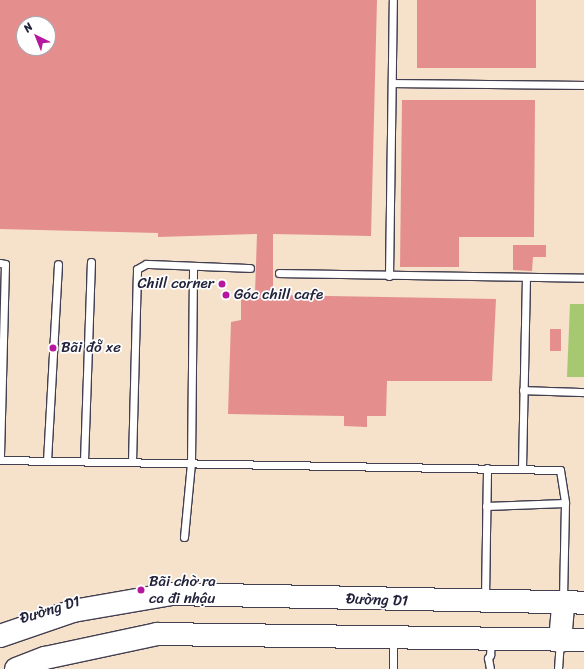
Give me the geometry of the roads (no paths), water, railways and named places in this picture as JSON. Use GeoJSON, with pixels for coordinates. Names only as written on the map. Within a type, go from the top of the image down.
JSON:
{"type":"FeatureCollection","features":[{"type":"Feature","properties":{"kind":"main road","name":"Đường D1"},"geometry":{"type":"LineString","coordinates":[[0,626],[43,609],[96,597],[155,588],[171,594]]}},
{"type":"Feature","properties":{"kind":"main road","name":"Đường D1"},"geometry":{"type":"LineString","coordinates":[[0,636],[73,611],[171,594],[485,603],[584,603]]}},
{"type":"Feature","properties":{"kind":"main road"},"geometry":{"type":"LineString","coordinates":[[560,640],[563,602]]}},
{"type":"Feature","properties":{"kind":"main road"},"geometry":{"type":"LineString","coordinates":[[16,669],[46,658],[126,639],[157,634],[227,633],[393,638],[486,645],[560,640],[584,640]]}},
{"type":"Feature","properties":{"kind":"main road"},"geometry":{"type":"LineString","coordinates":[[39,669],[77,659],[94,647]]}},
{"type":"Feature","properties":{"kind":"lane"},"geometry":{"type":"LineString","coordinates":[[389,276],[393,0]]}},
{"type":"Feature","properties":{"kind":"lane"},"geometry":{"type":"LineString","coordinates":[[392,83],[584,85]]}},
{"type":"Feature","properties":{"kind":"lane"},"geometry":{"type":"LineString","coordinates":[[84,461],[91,262]]}},
{"type":"Feature","properties":{"kind":"lane"},"geometry":{"type":"LineString","coordinates":[[0,263],[5,264],[0,460],[522,468],[560,470],[565,503],[563,602]]}},
{"type":"Feature","properties":{"kind":"lane"},"geometry":{"type":"LineString","coordinates":[[47,461],[58,264]]}},
{"type":"Feature","properties":{"kind":"lane"},"geometry":{"type":"LineString","coordinates":[[132,462],[137,269],[146,264],[193,268],[250,268]]}},
{"type":"Feature","properties":{"kind":"lane"},"geometry":{"type":"LineString","coordinates":[[184,537],[191,463],[193,268]]}},
{"type":"Feature","properties":{"kind":"lane"},"geometry":{"type":"LineString","coordinates":[[280,273],[389,276],[584,278]]}},
{"type":"Feature","properties":{"kind":"lane"},"geometry":{"type":"LineString","coordinates":[[522,468],[526,277]]}},
{"type":"Feature","properties":{"kind":"lane"},"geometry":{"type":"LineString","coordinates":[[523,390],[584,392]]}},
{"type":"Feature","properties":{"kind":"lane"},"geometry":{"type":"LineString","coordinates":[[485,603],[487,468]]}},
{"type":"Feature","properties":{"kind":"lane"},"geometry":{"type":"LineString","coordinates":[[486,506],[565,503]]}},
{"type":"Feature","properties":{"kind":"lane"},"geometry":{"type":"LineString","coordinates":[[393,638],[393,669]]}},
{"type":"Feature","properties":{"kind":"lane"},"geometry":{"type":"LineString","coordinates":[[558,669],[560,640]]}},
{"type":"Feature","properties":{"kind":"lane"},"geometry":{"type":"LineString","coordinates":[[486,645],[490,668]]}},
{"type":"Feature","properties":{"kind":"place","name":"Chill corner"},"geometry":{"type":"Point","coordinates":[222,284]}},
{"type":"Feature","properties":{"kind":"place","name":"Góc chill cafe"},"geometry":{"type":"Point","coordinates":[226,295]}},
{"type":"Feature","properties":{"kind":"place","name":"Bãi đỗ xe"},"geometry":{"type":"Point","coordinates":[53,348]}},
{"type":"Feature","properties":{"kind":"place","name":"Bãi chờ ra ca đi nhậu"},"geometry":{"type":"Point","coordinates":[141,590]}}]}
